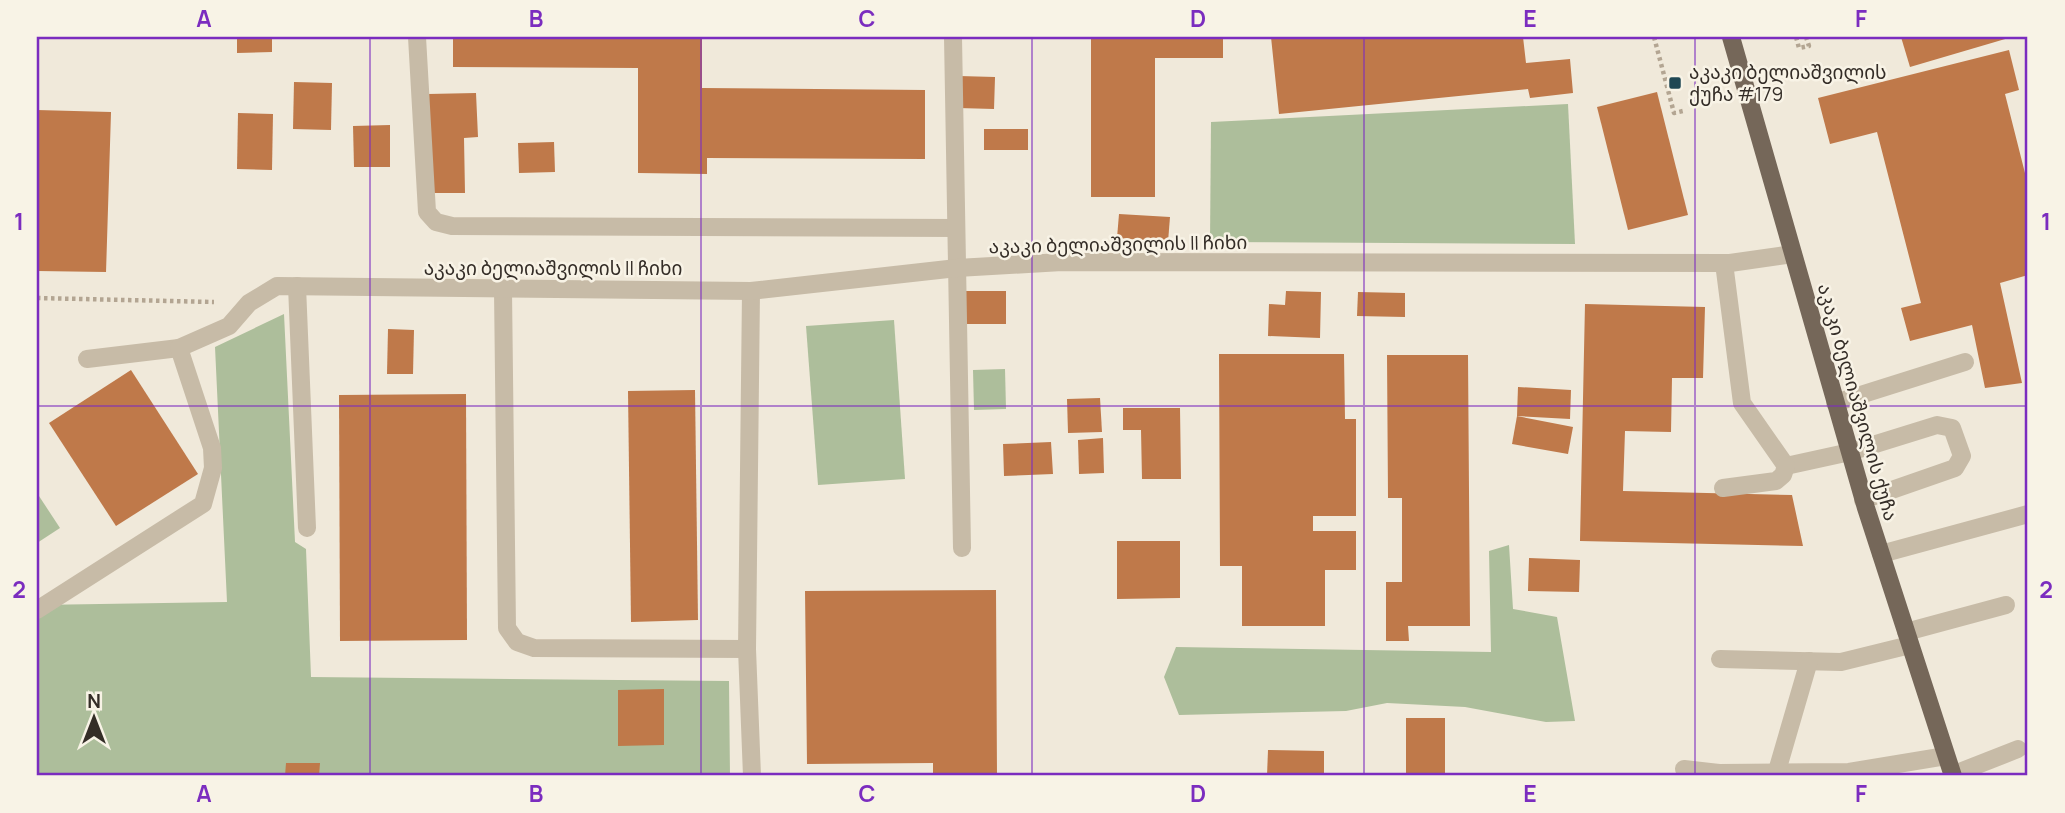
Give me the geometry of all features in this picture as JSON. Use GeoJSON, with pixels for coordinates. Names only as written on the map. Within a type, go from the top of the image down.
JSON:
{"type":"FeatureCollection","features":[{"type":"Feature","properties":{"kind":"main road","name":"აკაკი ბელიაშვილის ქუჩა"},"geometry":{"type":"LineString","coordinates":[[1731,37],[1863,500],[1953,776]]}},
{"type":"Feature","properties":{"kind":"street"},"geometry":{"type":"LineString","coordinates":[[417,37],[427,212],[436,222],[465,226],[956,228]]}},
{"type":"Feature","properties":{"kind":"street"},"geometry":{"type":"LineString","coordinates":[[953,37],[962,548]]}},
{"type":"Feature","properties":{"kind":"street","name":"აკაკი ბელიაშვილის II ჩიხი"},"geometry":{"type":"LineString","coordinates":[[249,303],[277,286],[751,291],[957,268],[1062,262],[1724,263],[1793,254]]}},
{"type":"Feature","properties":{"kind":"street"},"geometry":{"type":"LineString","coordinates":[[1724,263],[1742,403],[1786,466]]}},
{"type":"Feature","properties":{"kind":"street"},"geometry":{"type":"LineString","coordinates":[[298,286],[307,528]]}},
{"type":"Feature","properties":{"kind":"street"},"geometry":{"type":"LineString","coordinates":[[503,290],[507,628],[517,642],[534,648],[747,649]]}},
{"type":"Feature","properties":{"kind":"street"},"geometry":{"type":"LineString","coordinates":[[751,291],[747,649],[752,776]]}},
{"type":"Feature","properties":{"kind":"street"},"geometry":{"type":"LineString","coordinates":[[87,359],[179,348],[229,327],[249,303]]}},
{"type":"Feature","properties":{"kind":"street"},"geometry":{"type":"LineString","coordinates":[[37,610],[203,504],[213,467],[212,448],[179,348]]}},
{"type":"Feature","properties":{"kind":"street"},"geometry":{"type":"LineString","coordinates":[[1835,403],[1965,362]]}},
{"type":"Feature","properties":{"kind":"street"},"geometry":{"type":"LineString","coordinates":[[1786,466],[1850,452],[1937,425],[1952,428],[1956,433],[1962,456],[1955,467],[1863,500]]}},
{"type":"Feature","properties":{"kind":"street"},"geometry":{"type":"LineString","coordinates":[[1723,488],[1776,481],[1783,475],[1786,466]]}},
{"type":"Feature","properties":{"kind":"street"},"geometry":{"type":"LineString","coordinates":[[1881,554],[2028,514]]}},
{"type":"Feature","properties":{"kind":"street"},"geometry":{"type":"LineString","coordinates":[[1720,659],[1841,662],[2006,605]]}},
{"type":"Feature","properties":{"kind":"street"},"geometry":{"type":"LineString","coordinates":[[1777,771],[1809,661]]}},
{"type":"Feature","properties":{"kind":"street"},"geometry":{"type":"LineString","coordinates":[[1953,776],[2018,749]]}},
{"type":"Feature","properties":{"kind":"street"},"geometry":{"type":"LineString","coordinates":[[1684,769],[1719,773],[1849,772],[1947,756]]}},
{"type":"Feature","properties":{"kind":"path"},"geometry":{"type":"LineString","coordinates":[[1654,37],[1674,113],[1683,111]]}},
{"type":"Feature","properties":{"kind":"path"},"geometry":{"type":"LineString","coordinates":[[1796,37],[1799,48],[1809,46],[1806,37]]}},
{"type":"Feature","properties":{"kind":"path"},"geometry":{"type":"LineString","coordinates":[[37,298],[249,303]]}},
{"type":"Feature","properties":{"kind":"green space"},"geometry":{"type":"Polygon","coordinates":[[[1568,104],[1575,244],[1210,242],[1211,122],[1568,104]]]}},
{"type":"Feature","properties":{"kind":"green space"},"geometry":{"type":"Polygon","coordinates":[[[284,314],[295,542],[306,549],[311,677],[729,681],[730,776],[37,776],[37,605],[227,602],[215,347],[284,314]]]}},
{"type":"Feature","properties":{"kind":"green space"},"geometry":{"type":"Polygon","coordinates":[[[894,320],[905,479],[818,485],[806,326],[894,320]]]}},
{"type":"Feature","properties":{"kind":"green space"},"geometry":{"type":"Polygon","coordinates":[[[1005,369],[1006,409],[974,410],[973,370],[1005,369]]]}},
{"type":"Feature","properties":{"kind":"green space"},"geometry":{"type":"Polygon","coordinates":[[[37,493],[60,528],[37,543],[37,493]]]}},
{"type":"Feature","properties":{"kind":"green space"},"geometry":{"type":"Polygon","coordinates":[[[1509,545],[1513,609],[1557,617],[1575,721],[1546,722],[1465,707],[1387,703],[1346,711],[1179,715],[1164,677],[1176,647],[1491,652],[1489,551],[1509,545]]]}},
{"type":"Feature","properties":{"kind":"building"},"geometry":{"type":"Polygon","coordinates":[[[237,37],[272,37],[272,52],[237,53],[237,37]]]}},
{"type":"Feature","properties":{"kind":"building"},"geometry":{"type":"Polygon","coordinates":[[[453,37],[702,37],[702,88],[925,90],[925,159],[707,158],[707,174],[638,173],[638,68],[453,67],[453,37]]]}},
{"type":"Feature","properties":{"kind":"building"},"geometry":{"type":"Polygon","coordinates":[[[1091,37],[1223,37],[1223,58],[1155,58],[1155,197],[1091,197],[1091,37]]]}},
{"type":"Feature","properties":{"kind":"building"},"geometry":{"type":"Polygon","coordinates":[[[1271,37],[1523,37],[1526,63],[1570,59],[1573,93],[1530,98],[1528,89],[1279,114],[1271,37]]]}},
{"type":"Feature","properties":{"kind":"building"},"geometry":{"type":"Polygon","coordinates":[[[1901,37],[2012,37],[1910,67],[1901,37]]]}},
{"type":"Feature","properties":{"kind":"building"},"geometry":{"type":"Polygon","coordinates":[[[2009,50],[2019,90],[2005,94],[2028,185],[2028,275],[2000,283],[2022,383],[1985,388],[1972,325],[1910,341],[1901,308],[1921,303],[1877,132],[1830,144],[1818,98],[2009,50]]]}},
{"type":"Feature","properties":{"kind":"building"},"geometry":{"type":"Polygon","coordinates":[[[959,76],[995,77],[994,109],[958,108],[959,76]]]}},
{"type":"Feature","properties":{"kind":"building"},"geometry":{"type":"Polygon","coordinates":[[[294,82],[332,83],[331,130],[293,129],[294,82]]]}},
{"type":"Feature","properties":{"kind":"building"},"geometry":{"type":"Polygon","coordinates":[[[1657,92],[1688,215],[1628,230],[1597,107],[1657,92]]]}},
{"type":"Feature","properties":{"kind":"building"},"geometry":{"type":"Polygon","coordinates":[[[476,93],[478,137],[464,138],[465,193],[430,193],[428,94],[476,93]]]}},
{"type":"Feature","properties":{"kind":"building"},"geometry":{"type":"Polygon","coordinates":[[[37,110],[111,112],[106,272],[37,271],[37,110]]]}},
{"type":"Feature","properties":{"kind":"building"},"geometry":{"type":"Polygon","coordinates":[[[238,113],[273,114],[272,170],[237,169],[238,113]]]}},
{"type":"Feature","properties":{"kind":"building"},"geometry":{"type":"Polygon","coordinates":[[[390,125],[390,167],[354,167],[353,126],[390,125]]]}},
{"type":"Feature","properties":{"kind":"building"},"geometry":{"type":"Polygon","coordinates":[[[984,129],[1028,129],[1028,150],[984,150],[984,129]]]}},
{"type":"Feature","properties":{"kind":"building"},"geometry":{"type":"Polygon","coordinates":[[[554,142],[555,172],[519,173],[518,143],[554,142]]]}},
{"type":"Feature","properties":{"kind":"building"},"geometry":{"type":"Polygon","coordinates":[[[1119,214],[1170,217],[1168,242],[1117,238],[1119,214]]]}},
{"type":"Feature","properties":{"kind":"building"},"geometry":{"type":"Polygon","coordinates":[[[963,291],[1006,291],[1006,324],[963,324],[963,291]]]}},
{"type":"Feature","properties":{"kind":"building"},"geometry":{"type":"Polygon","coordinates":[[[1286,291],[1321,292],[1320,338],[1268,336],[1269,304],[1285,305],[1286,291]]]}},
{"type":"Feature","properties":{"kind":"building"},"geometry":{"type":"Polygon","coordinates":[[[1358,292],[1405,293],[1405,317],[1357,316],[1358,292]]]}},
{"type":"Feature","properties":{"kind":"building"},"geometry":{"type":"Polygon","coordinates":[[[1585,304],[1705,307],[1703,378],[1672,378],[1671,432],[1625,431],[1623,491],[1792,495],[1803,546],[1580,541],[1585,304]]]}},
{"type":"Feature","properties":{"kind":"building"},"geometry":{"type":"Polygon","coordinates":[[[388,329],[414,330],[413,374],[387,374],[388,329]]]}},
{"type":"Feature","properties":{"kind":"building"},"geometry":{"type":"Polygon","coordinates":[[[1219,354],[1344,354],[1345,419],[1356,419],[1356,516],[1313,516],[1313,531],[1356,531],[1356,570],[1325,570],[1325,626],[1242,626],[1242,566],[1220,566],[1219,354]]]}},
{"type":"Feature","properties":{"kind":"building"},"geometry":{"type":"Polygon","coordinates":[[[1387,355],[1468,355],[1470,626],[1408,626],[1409,641],[1386,641],[1386,582],[1402,582],[1402,498],[1388,498],[1387,355]]]}},
{"type":"Feature","properties":{"kind":"building"},"geometry":{"type":"Polygon","coordinates":[[[131,370],[198,474],[116,526],[49,423],[131,370]]]}},
{"type":"Feature","properties":{"kind":"building"},"geometry":{"type":"Polygon","coordinates":[[[1518,387],[1571,390],[1570,419],[1517,416],[1518,387]]]}},
{"type":"Feature","properties":{"kind":"building"},"geometry":{"type":"Polygon","coordinates":[[[695,390],[698,620],[631,622],[628,391],[695,390]]]}},
{"type":"Feature","properties":{"kind":"building"},"geometry":{"type":"Polygon","coordinates":[[[466,394],[467,640],[340,641],[339,395],[466,394]]]}},
{"type":"Feature","properties":{"kind":"building"},"geometry":{"type":"Polygon","coordinates":[[[1100,398],[1102,432],[1068,433],[1067,399],[1100,398]]]}},
{"type":"Feature","properties":{"kind":"building"},"geometry":{"type":"Polygon","coordinates":[[[1123,408],[1180,408],[1181,479],[1142,479],[1141,430],[1123,430],[1123,408]]]}},
{"type":"Feature","properties":{"kind":"building"},"geometry":{"type":"Polygon","coordinates":[[[1517,416],[1573,427],[1568,454],[1512,444],[1517,416]]]}},
{"type":"Feature","properties":{"kind":"building"},"geometry":{"type":"Polygon","coordinates":[[[1103,438],[1104,473],[1079,474],[1078,440],[1103,438]]]}},
{"type":"Feature","properties":{"kind":"building"},"geometry":{"type":"Polygon","coordinates":[[[1051,442],[1053,474],[1004,476],[1003,444],[1051,442]]]}},
{"type":"Feature","properties":{"kind":"building"},"geometry":{"type":"Polygon","coordinates":[[[1117,541],[1180,541],[1180,598],[1117,599],[1117,541]]]}},
{"type":"Feature","properties":{"kind":"building"},"geometry":{"type":"Polygon","coordinates":[[[1529,558],[1580,560],[1579,592],[1528,591],[1529,558]]]}},
{"type":"Feature","properties":{"kind":"building"},"geometry":{"type":"Polygon","coordinates":[[[996,590],[997,776],[933,776],[933,763],[807,764],[805,591],[996,590]]]}},
{"type":"Feature","properties":{"kind":"building"},"geometry":{"type":"Polygon","coordinates":[[[664,689],[664,745],[618,746],[618,690],[664,689]]]}},
{"type":"Feature","properties":{"kind":"building"},"geometry":{"type":"Polygon","coordinates":[[[1406,718],[1445,718],[1445,776],[1406,776],[1406,718]]]}},
{"type":"Feature","properties":{"kind":"building"},"geometry":{"type":"Polygon","coordinates":[[[1268,750],[1324,751],[1324,776],[1267,776],[1268,750]]]}},
{"type":"Feature","properties":{"kind":"building"},"geometry":{"type":"Polygon","coordinates":[[[286,763],[320,763],[319,776],[285,776],[286,763]]]}},
{"type":"Feature","properties":{"kind":"place","name":"აკაკი ბელიაშვილის ქუჩა #179"},"geometry":{"type":"Point","coordinates":[1675,83]}}]}
